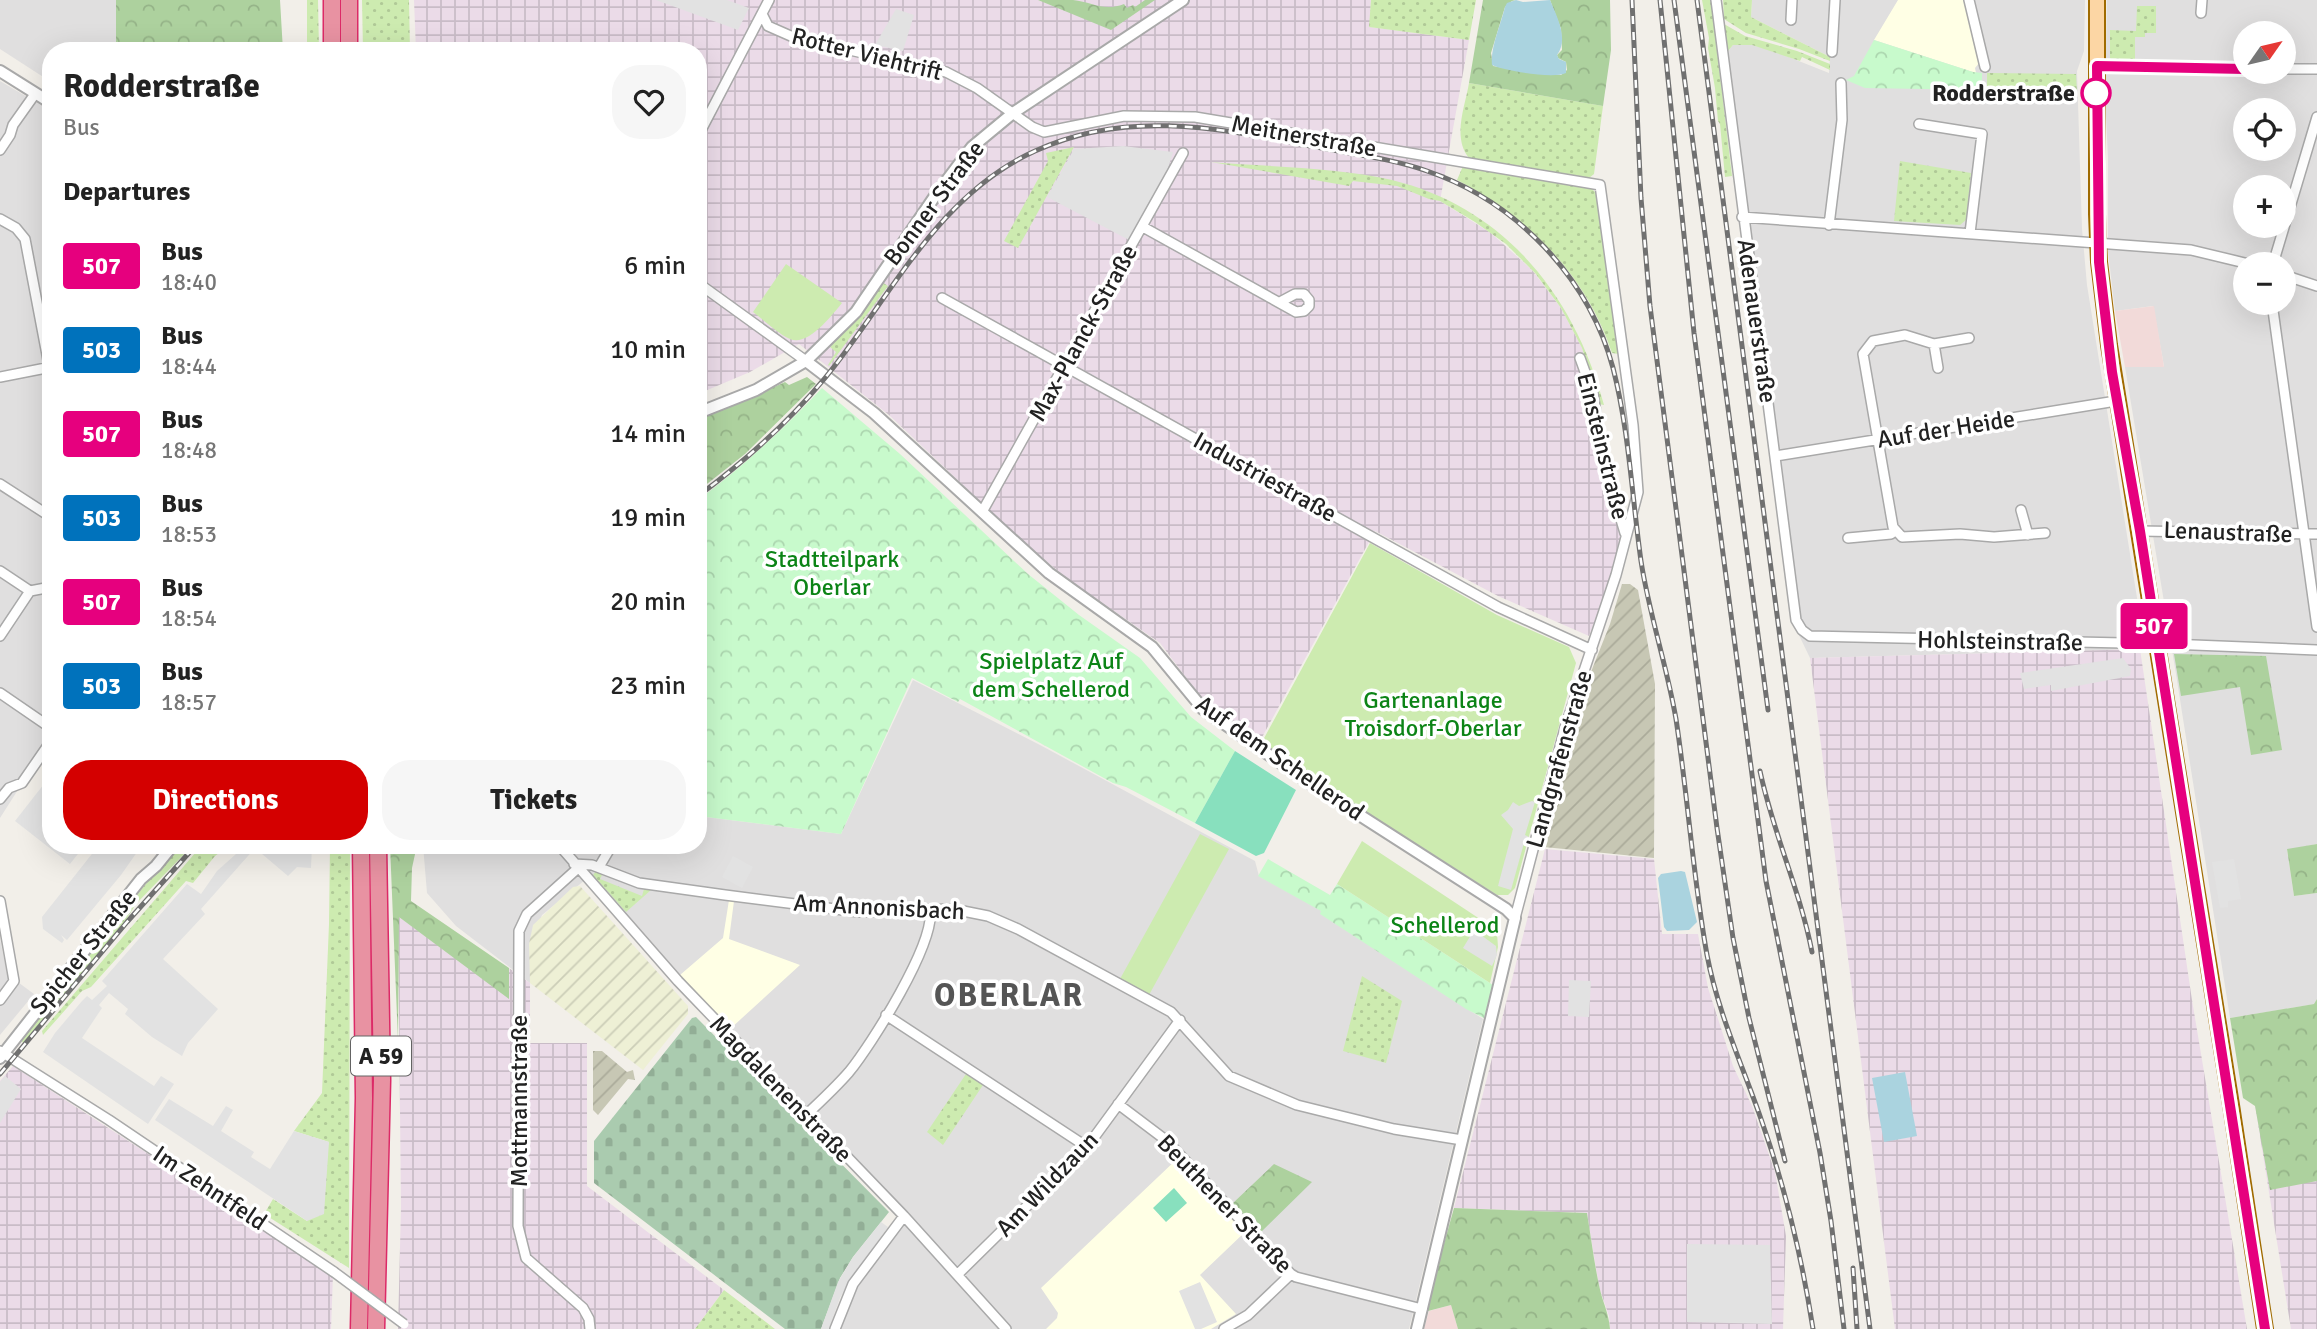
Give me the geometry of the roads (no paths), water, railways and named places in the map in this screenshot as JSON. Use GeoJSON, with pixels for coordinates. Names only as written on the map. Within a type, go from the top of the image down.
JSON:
{"type":"FeatureCollection","features":[{"type":"Feature","properties":{"kind":"highway"},"geometry":{"type":"LineString","coordinates":[[332,0],[332,42]]}},
{"type":"Feature","properties":{"kind":"highway"},"geometry":{"type":"LineString","coordinates":[[349,0],[349,42]]}},
{"type":"Feature","properties":{"kind":"highway","name":"A 59"},"geometry":{"type":"LineString","coordinates":[[359,1329],[364,1098],[361,854]]}},
{"type":"Feature","properties":{"kind":"highway","name":"A 59"},"geometry":{"type":"LineString","coordinates":[[376,1329],[382,1080],[378,854]]}},
{"type":"Feature","properties":{"kind":"main road"},"geometry":{"type":"LineString","coordinates":[[2097,0],[2098,243],[2116,401],[2140,531],[2265,1329]]}},
{"type":"Feature","properties":{"kind":"street"},"geometry":{"type":"LineString","coordinates":[[707,119],[769,0]]}},
{"type":"Feature","properties":{"kind":"street","name":"Bonner Straße"},"geometry":{"type":"LineString","coordinates":[[707,409],[756,390],[806,361],[856,312],[963,157],[988,132],[1183,0]]}},
{"type":"Feature","properties":{"kind":"street","name":"Adenauerstraße"},"geometry":{"type":"LineString","coordinates":[[1716,0],[1796,620],[1810,636]]}},
{"type":"Feature","properties":{"kind":"street"},"geometry":{"type":"LineString","coordinates":[[1791,0],[1791,20]]}},
{"type":"Feature","properties":{"kind":"street"},"geometry":{"type":"LineString","coordinates":[[1832,52],[1835,0]]}},
{"type":"Feature","properties":{"kind":"street"},"geometry":{"type":"LineString","coordinates":[[1969,0],[1985,67]]}},
{"type":"Feature","properties":{"kind":"street"},"geometry":{"type":"LineString","coordinates":[[2201,13],[2202,0]]}},
{"type":"Feature","properties":{"kind":"street","name":"Rotter Viehtrift"},"geometry":{"type":"LineString","coordinates":[[762,14],[763,21],[768,26],[793,37],[946,72],[968,82],[1013,113]]}},
{"type":"Feature","properties":{"kind":"street"},"geometry":{"type":"LineString","coordinates":[[2097,66],[2233,69]]}},
{"type":"Feature","properties":{"kind":"street"},"geometry":{"type":"LineString","coordinates":[[2296,69],[2317,69]]}},
{"type":"Feature","properties":{"kind":"street"},"geometry":{"type":"LineString","coordinates":[[0,71],[42,98]]}},
{"type":"Feature","properties":{"kind":"street"},"geometry":{"type":"LineString","coordinates":[[1829,225],[1842,120],[1841,83]]}},
{"type":"Feature","properties":{"kind":"street"},"geometry":{"type":"LineString","coordinates":[[0,150],[13,125],[35,94]]}},
{"type":"Feature","properties":{"kind":"street","name":"Meitnerstraße"},"geometry":{"type":"LineString","coordinates":[[1013,113],[1044,132],[1124,116],[1195,117],[1600,185]]}},
{"type":"Feature","properties":{"kind":"street"},"geometry":{"type":"LineString","coordinates":[[2277,252],[2317,117]]}},
{"type":"Feature","properties":{"kind":"street"},"geometry":{"type":"LineString","coordinates":[[1919,124],[1982,134],[1970,233]]}},
{"type":"Feature","properties":{"kind":"street","name":"Max-Planck-Straße"},"geometry":{"type":"LineString","coordinates":[[982,512],[1183,153]]}},
{"type":"Feature","properties":{"kind":"street","name":"Landgrafenstraße"},"geometry":{"type":"LineString","coordinates":[[1417,1329],[1516,918],[1565,728],[1616,575],[1638,492],[1633,425],[1600,185]]}},
{"type":"Feature","properties":{"kind":"street"},"geometry":{"type":"LineString","coordinates":[[1742,217],[2191,250],[2233,260]]}},
{"type":"Feature","properties":{"kind":"street"},"geometry":{"type":"LineString","coordinates":[[0,219],[16,228],[25,239],[42,328]]}},
{"type":"Feature","properties":{"kind":"street"},"geometry":{"type":"LineString","coordinates":[[1143,226],[1280,302]]}},
{"type":"Feature","properties":{"kind":"street"},"geometry":{"type":"LineString","coordinates":[[2296,279],[2317,286]]}},
{"type":"Feature","properties":{"kind":"street"},"geometry":{"type":"LineString","coordinates":[[707,290],[806,361]]}},
{"type":"Feature","properties":{"kind":"street","name":"Industriestraße"},"geometry":{"type":"LineString","coordinates":[[943,298],[1498,607],[1592,650]]}},
{"type":"Feature","properties":{"kind":"street"},"geometry":{"type":"LineString","coordinates":[[2274,315],[2317,627]]}},
{"type":"Feature","properties":{"kind":"street"},"geometry":{"type":"LineString","coordinates":[[1969,338],[1934,344],[1905,335],[1873,341],[1863,354],[1862,361],[1895,531],[1902,537],[1960,534],[1994,537],[2045,533]]}},
{"type":"Feature","properties":{"kind":"street"},"geometry":{"type":"LineString","coordinates":[[1934,344],[1938,369]]}},
{"type":"Feature","properties":{"kind":"street","name":"Einsteinstraße"},"geometry":{"type":"LineString","coordinates":[[1580,358],[1593,394],[1604,463],[1626,534]]}},
{"type":"Feature","properties":{"kind":"street","name":"Auf dem Schellerod"},"geometry":{"type":"LineString","coordinates":[[806,361],[874,413],[1049,573],[1152,647],[1188,694],[1220,722],[1516,918]]}},
{"type":"Feature","properties":{"kind":"street"},"geometry":{"type":"LineString","coordinates":[[0,377],[42,371]]}},
{"type":"Feature","properties":{"kind":"street","name":"Auf der Heide"},"geometry":{"type":"LineString","coordinates":[[1776,456],[2116,401]]}},
{"type":"Feature","properties":{"kind":"street"},"geometry":{"type":"LineString","coordinates":[[0,484],[42,511]]}},
{"type":"Feature","properties":{"kind":"street"},"geometry":{"type":"LineString","coordinates":[[2021,510],[2028,535]]}},
{"type":"Feature","properties":{"kind":"street"},"geometry":{"type":"LineString","coordinates":[[1848,538],[1891,534],[1895,531]]}},
{"type":"Feature","properties":{"kind":"street","name":"Lenaustraße"},"geometry":{"type":"LineString","coordinates":[[2140,531],[2317,534]]}},
{"type":"Feature","properties":{"kind":"street"},"geometry":{"type":"LineString","coordinates":[[0,571],[30,591],[42,589]]}},
{"type":"Feature","properties":{"kind":"street"},"geometry":{"type":"LineString","coordinates":[[0,636],[30,591]]}},
{"type":"Feature","properties":{"kind":"street","name":"Hohlsteinstraße"},"geometry":{"type":"LineString","coordinates":[[1810,636],[2317,650]]}},
{"type":"Feature","properties":{"kind":"street"},"geometry":{"type":"LineString","coordinates":[[0,693],[42,722]]}},
{"type":"Feature","properties":{"kind":"street"},"geometry":{"type":"LineString","coordinates":[[0,799],[9,788],[22,783],[42,754]]}},
{"type":"Feature","properties":{"kind":"street"},"geometry":{"type":"LineString","coordinates":[[0,782],[9,788]]}},
{"type":"Feature","properties":{"kind":"street","name":"Spicher Straße"},"geometry":{"type":"LineString","coordinates":[[1,1054],[141,879],[158,854]]}},
{"type":"Feature","properties":{"kind":"street","name":"Spicher Straße"},"geometry":{"type":"LineString","coordinates":[[141,879],[166,854]]}},
{"type":"Feature","properties":{"kind":"street","name":"Magdalenenstraße"},"geometry":{"type":"LineString","coordinates":[[566,854],[718,1024],[904,1216],[1006,1329]]}},
{"type":"Feature","properties":{"kind":"street"},"geometry":{"type":"LineString","coordinates":[[599,867],[607,854]]}},
{"type":"Feature","properties":{"kind":"street","name":"Am Annonisbach"},"geometry":{"type":"LineString","coordinates":[[575,867],[599,867],[639,883],[859,912],[930,909],[971,911],[1004,923],[1171,1012],[1227,1076],[1297,1105],[1394,1129],[1462,1140]]}},
{"type":"Feature","properties":{"kind":"street","name":"Mottmannstraße"},"geometry":{"type":"LineString","coordinates":[[575,867],[527,914],[519,931],[518,1226],[526,1258],[583,1308],[589,1319],[590,1329]]}},
{"type":"Feature","properties":{"kind":"street"},"geometry":{"type":"LineString","coordinates":[[0,901],[14,971],[14,981],[0,1000]]}},
{"type":"Feature","properties":{"kind":"street"},"geometry":{"type":"LineString","coordinates":[[806,1115],[851,1070],[910,976],[930,923],[930,909]]}},
{"type":"Feature","properties":{"kind":"street"},"geometry":{"type":"LineString","coordinates":[[886,1015],[1087,1147]]}},
{"type":"Feature","properties":{"kind":"street","name":"Am Wildzaun"},"geometry":{"type":"LineString","coordinates":[[958,1274],[1087,1147],[1180,1020]]}},
{"type":"Feature","properties":{"kind":"street","name":"Im Zehntfeld"},"geometry":{"type":"LineString","coordinates":[[1,1054],[109,1120],[334,1272],[408,1326]]}},
{"type":"Feature","properties":{"kind":"street","name":"Beuthener Straße"},"geometry":{"type":"LineString","coordinates":[[1118,1104],[1167,1141],[1291,1274],[1422,1309]]}},
{"type":"Feature","properties":{"kind":"street"},"geometry":{"type":"LineString","coordinates":[[835,1329],[862,1269],[904,1216]]}},
{"type":"Feature","properties":{"kind":"street"},"geometry":{"type":"LineString","coordinates":[[1224,1329],[1248,1315],[1291,1274]]}},
{"type":"Feature","properties":{"kind":"water"},"geometry":{"type":"Polygon","coordinates":[[[1516,0],[1550,0],[1562,35],[1557,55],[1566,62],[1566,73],[1529,74],[1492,65],[1494,44],[1505,7],[1507,3],[1516,0]]]}},
{"type":"Feature","properties":{"kind":"water"},"geometry":{"type":"Polygon","coordinates":[[[1685,872],[1697,922],[1689,930],[1667,931],[1664,927],[1658,878],[1661,874],[1685,872]]]}},
{"type":"Feature","properties":{"kind":"water"},"geometry":{"type":"Polygon","coordinates":[[[1905,1072],[1917,1136],[1884,1142],[1872,1078],[1905,1072]]]}},
{"type":"Feature","properties":{"kind":"railway"},"geometry":{"type":"LineString","coordinates":[[1632,0],[1641,198],[1650,306],[1717,828],[1733,938],[1749,1018],[1785,1161]]}},
{"type":"Feature","properties":{"kind":"railway"},"geometry":{"type":"LineString","coordinates":[[1660,0],[1694,333],[1766,881],[1820,1153],[1844,1329]]}},
{"type":"Feature","properties":{"kind":"railway"},"geometry":{"type":"LineString","coordinates":[[1674,0],[1768,710]]}},
{"type":"Feature","properties":{"kind":"railway"},"geometry":{"type":"LineString","coordinates":[[1697,0],[1870,1329]]}},
{"type":"Feature","properties":{"kind":"railway"},"geometry":{"type":"LineString","coordinates":[[707,489],[765,441],[811,395],[918,251],[970,194],[1001,170],[1035,151],[1069,138],[1138,126],[1172,126],[1241,133],[1370,157],[1427,171],[1460,184],[1519,223],[1567,274],[1586,303],[1602,335],[1613,368],[1627,439],[1644,581],[1676,719],[1707,955],[1724,1018],[1770,1145],[1785,1197],[1804,1276],[1813,1329]]}},
{"type":"Feature","properties":{"kind":"railway"},"geometry":{"type":"LineString","coordinates":[[1760,771],[1801,906],[1812,952]]}},
{"type":"Feature","properties":{"kind":"railway"},"geometry":{"type":"LineString","coordinates":[[0,1074],[127,922],[188,854]]}},
{"type":"Feature","properties":{"kind":"railway"},"geometry":{"type":"LineString","coordinates":[[1853,1268],[1857,1329]]}},
{"type":"Feature","properties":{"kind":"place","name":"Rodderstraße"},"geometry":{"type":"Point","coordinates":[2096,93]}},
{"type":"Feature","properties":{"kind":"district","name":"OBERLAR"},"geometry":{"type":"Point","coordinates":[1009,995]}},
{"type":"Feature","properties":{"kind":"park label","name":"Stadtteilpark Oberlar"},"geometry":{"type":"Point","coordinates":[832,573]}},
{"type":"Feature","properties":{"kind":"park label","name":"Spielplatz Auf dem Schellerod"},"geometry":{"type":"Point","coordinates":[1051,675]}},
{"type":"Feature","properties":{"kind":"park label","name":"Gartenanlage Troisdorf-Oberlar"},"geometry":{"type":"Point","coordinates":[1433,714]}},
{"type":"Feature","properties":{"kind":"park label","name":"Schellerod"},"geometry":{"type":"Point","coordinates":[1445,925]}}]}
